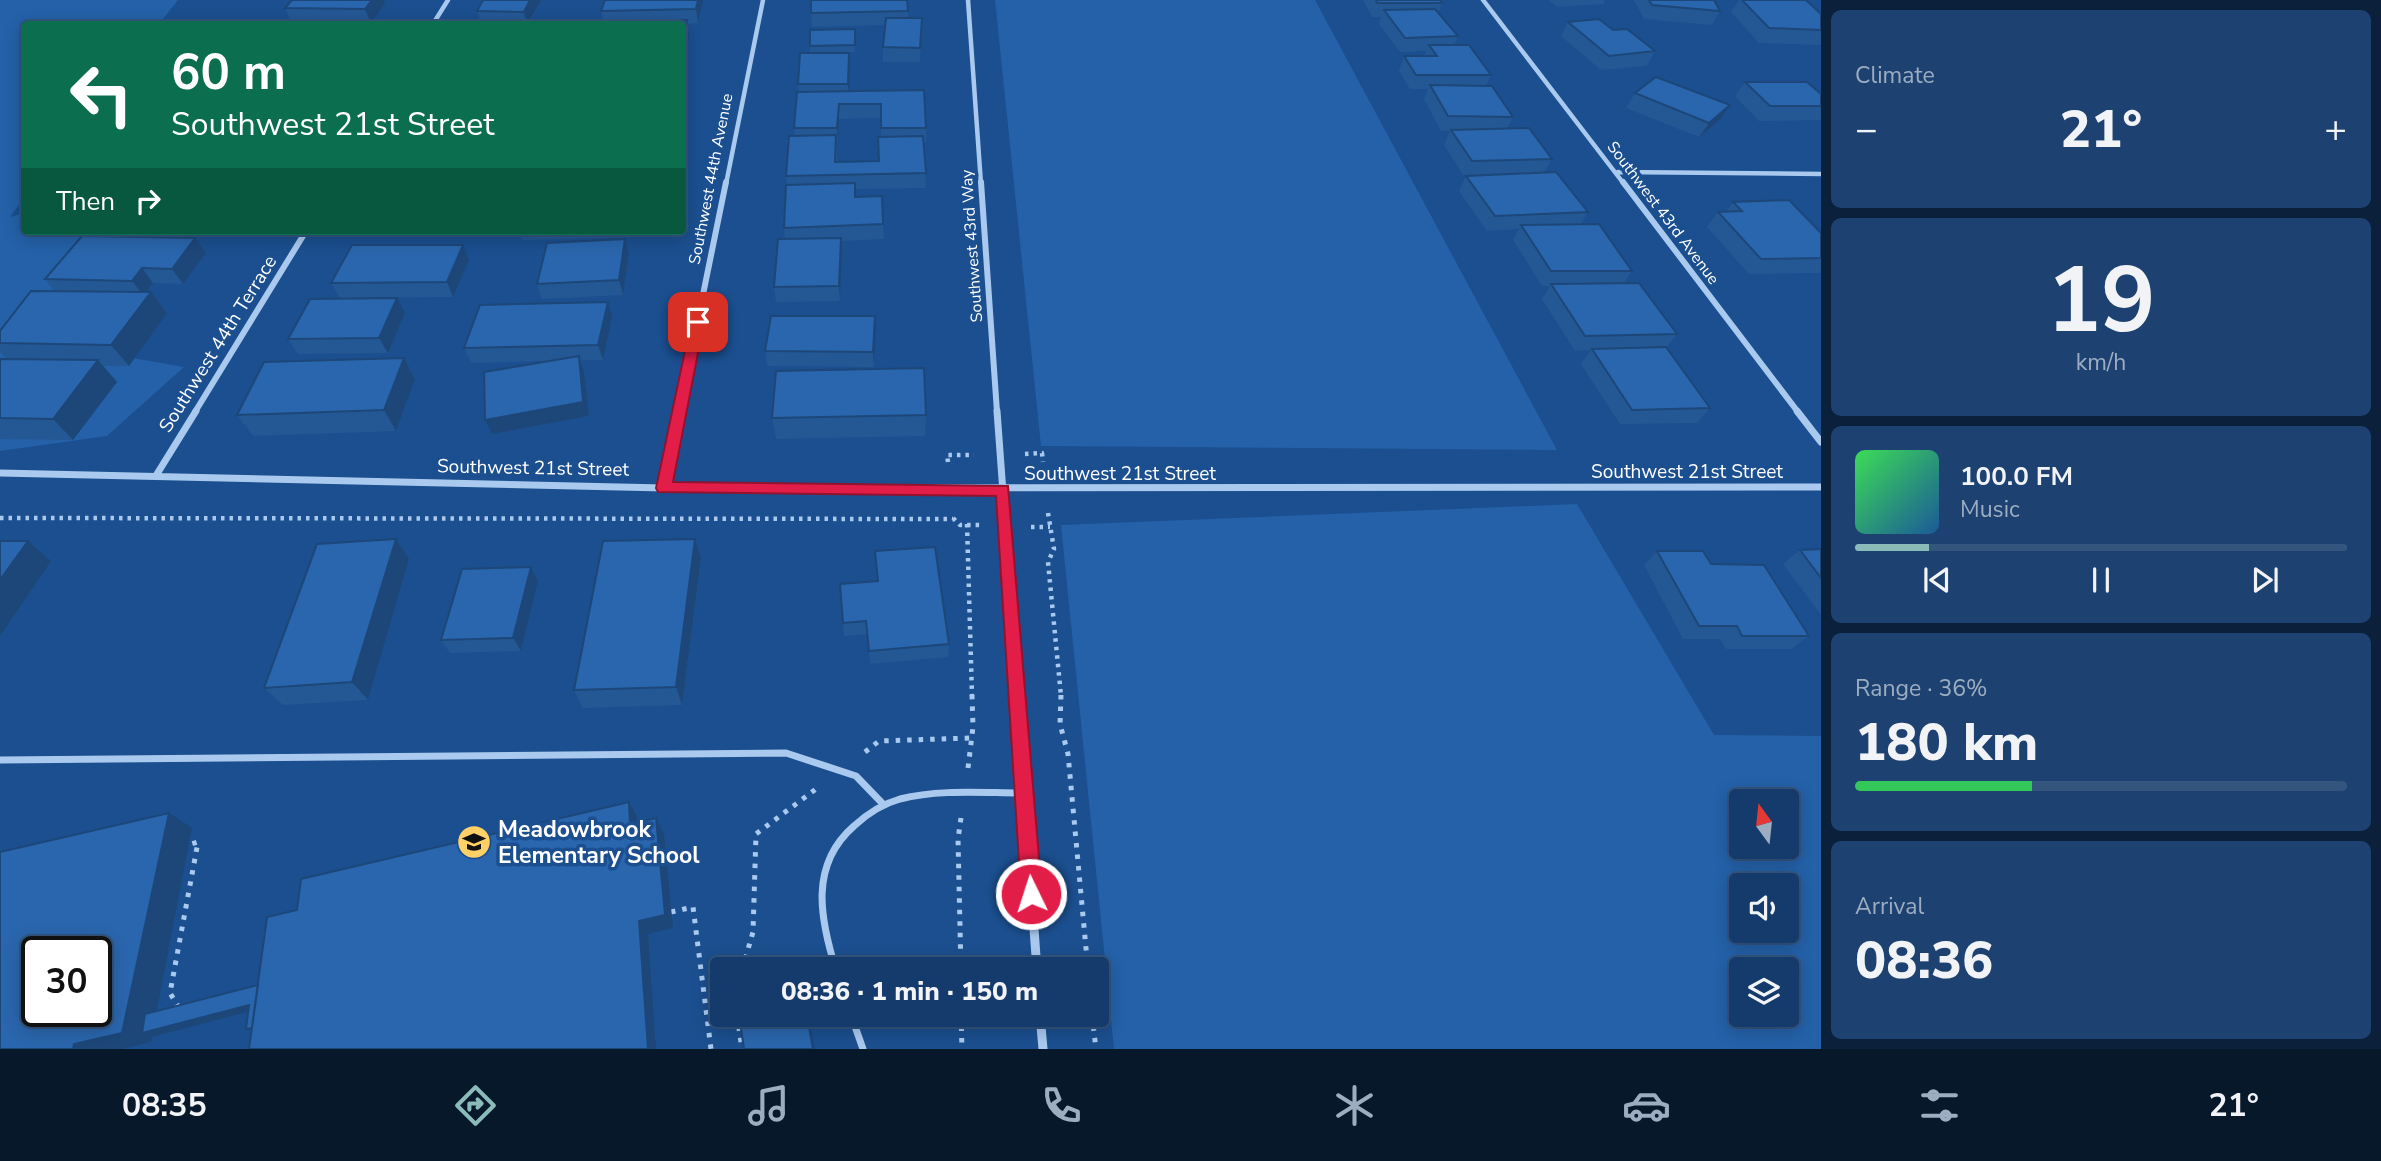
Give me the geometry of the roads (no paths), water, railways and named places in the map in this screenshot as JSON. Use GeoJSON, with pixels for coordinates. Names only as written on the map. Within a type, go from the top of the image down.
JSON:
{"type":"FeatureCollection","features":[{"type":"Feature","properties":{"kind":"street"},"geometry":{"type":"LineString","coordinates":[[435,21],[448,0]]}},
{"type":"Feature","properties":{"kind":"street","name":"Southwest 44th Avenue"},"geometry":{"type":"LineString","coordinates":[[664,488],[763,0]]}},
{"type":"Feature","properties":{"kind":"street","name":"Southwest 43rd Way"},"geometry":{"type":"LineString","coordinates":[[968,0],[1003,490]]}},
{"type":"Feature","properties":{"kind":"street","name":"Southwest 43rd Avenue"},"geometry":{"type":"LineString","coordinates":[[1483,0],[1618,172],[1821,442]]}},
{"type":"Feature","properties":{"kind":"street"},"geometry":{"type":"LineString","coordinates":[[1618,172],[1821,174]]}},
{"type":"Feature","properties":{"kind":"street","name":"Southwest 44th Terrace"},"geometry":{"type":"LineString","coordinates":[[157,474],[304,235]]}},
{"type":"Feature","properties":{"kind":"street","name":"Southwest 21st Street"},"geometry":{"type":"LineString","coordinates":[[0,474],[157,474],[664,488],[1003,490],[1821,487]]}},
{"type":"Feature","properties":{"kind":"street"},"geometry":{"type":"LineString","coordinates":[[1003,490],[1036,957]]}},
{"type":"Feature","properties":{"kind":"street"},"geometry":{"type":"LineString","coordinates":[[1041,1027],[1043,1049]]}},
{"type":"Feature","properties":{"kind":"lane"},"geometry":{"type":"LineString","coordinates":[[0,761],[786,753],[856,776],[883,804]]}},
{"type":"Feature","properties":{"kind":"lane"},"geometry":{"type":"LineString","coordinates":[[832,957],[822,929],[820,877],[842,834],[883,804],[938,793],[1024,793]]}},
{"type":"Feature","properties":{"kind":"lane"},"geometry":{"type":"LineString","coordinates":[[855,1027],[863,1049]]}},
{"type":"Feature","properties":{"kind":"place","name":"Meadowbrook Elementary School"},"geometry":{"type":"Point","coordinates":[474,842]}}]}
